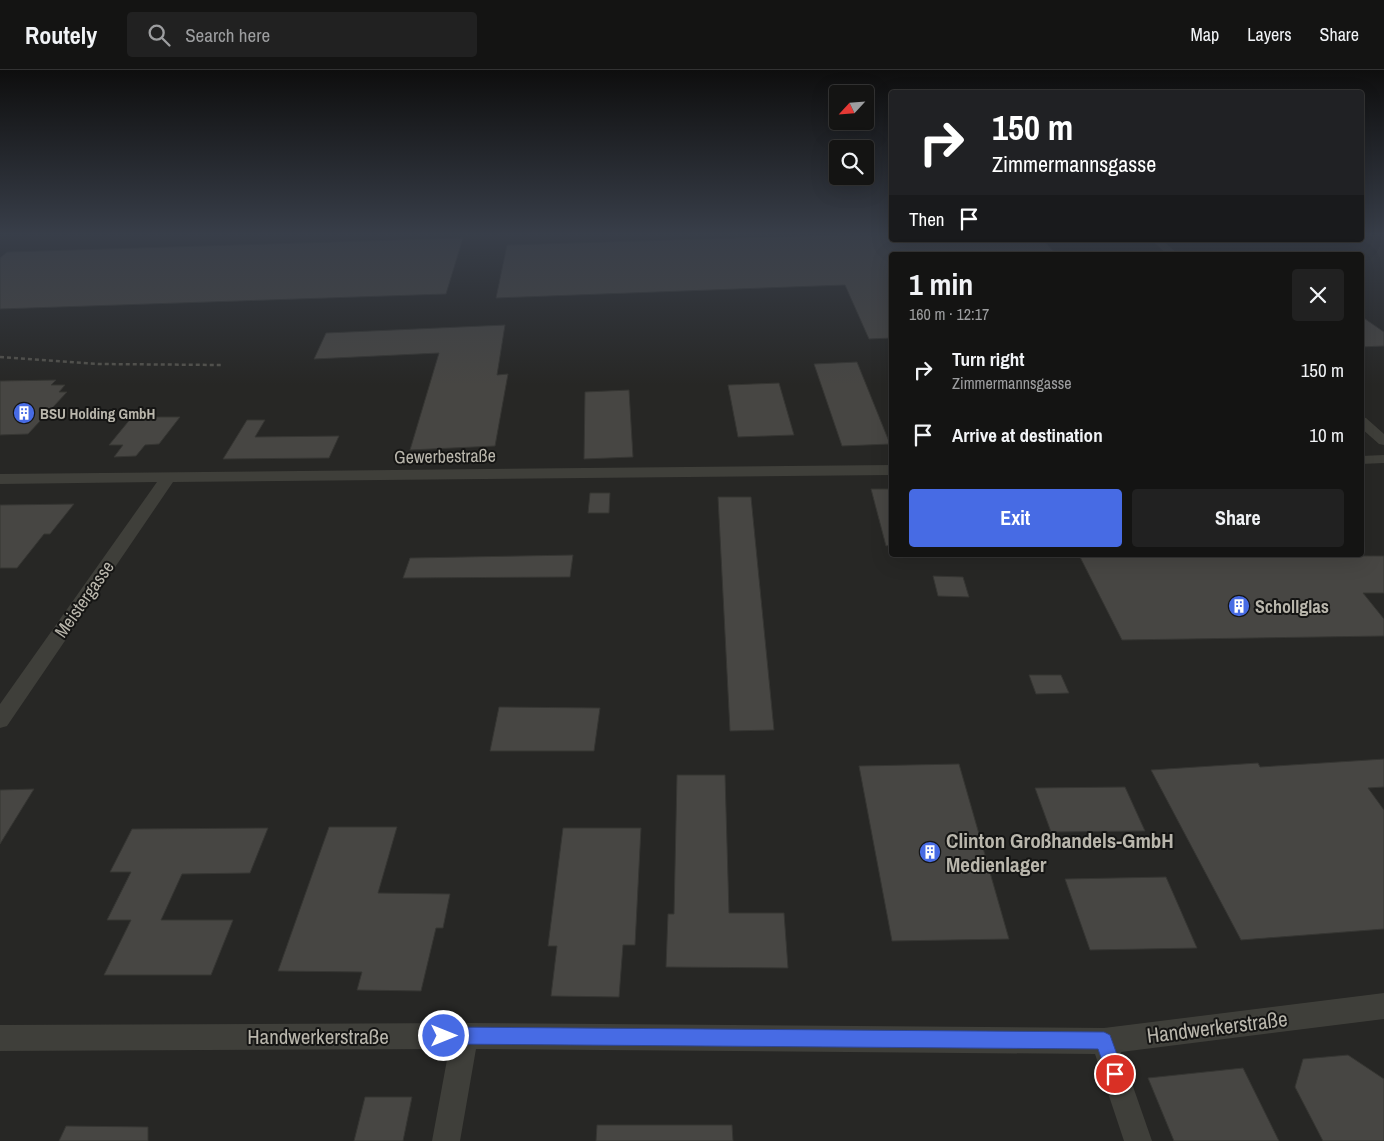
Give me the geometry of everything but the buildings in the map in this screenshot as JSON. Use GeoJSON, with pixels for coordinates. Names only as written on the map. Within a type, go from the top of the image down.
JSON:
{"type":"FeatureCollection","features":[{"type":"Feature","properties":{"kind":"street"},"geometry":{"type":"LineString","coordinates":[[1364,424],[1384,441]]}},
{"type":"Feature","properties":{"kind":"street"},"geometry":{"type":"LineString","coordinates":[[1364,460],[1384,459]]}},
{"type":"Feature","properties":{"kind":"street","name":"Gewerbestraße"},"geometry":{"type":"LineString","coordinates":[[0,479],[889,470]]}},
{"type":"Feature","properties":{"kind":"street","name":"Meistergasse"},"geometry":{"type":"LineString","coordinates":[[0,720],[168,478]]}},
{"type":"Feature","properties":{"kind":"street","name":"Handwerkerstraße"},"geometry":{"type":"LineString","coordinates":[[0,1038],[465,1036],[1104,1041],[1384,1006]]}},
{"type":"Feature","properties":{"kind":"street"},"geometry":{"type":"LineString","coordinates":[[446,1141],[465,1036]]}},
{"type":"Feature","properties":{"kind":"street"},"geometry":{"type":"LineString","coordinates":[[1104,1041],[1138,1141]]}},
{"type":"Feature","properties":{"kind":"shaded area"},"geometry":{"type":"Polygon","coordinates":[[[0,285],[889,285],[889,557],[1364,557],[1364,285],[1384,285],[1384,1141],[0,1141],[0,285]]]}},
{"type":"Feature","properties":{"kind":"railway"},"geometry":{"type":"LineString","coordinates":[[0,357],[99,364],[222,365]]}},
{"type":"Feature","properties":{"kind":"place","name":"BSU Holding GmbH"},"geometry":{"type":"Point","coordinates":[24,413]}},
{"type":"Feature","properties":{"kind":"place","name":"Schollglas"},"geometry":{"type":"Point","coordinates":[1239,606]}},
{"type":"Feature","properties":{"kind":"place","name":"Clinton Großhandels-GmbH Medienlager"},"geometry":{"type":"Point","coordinates":[930,852]}},
{"type":"Feature","properties":{"kind":"route"},"geometry":{"type":"LineString","coordinates":[[444,1036],[1104,1041],[1115,1074]]}}]}
